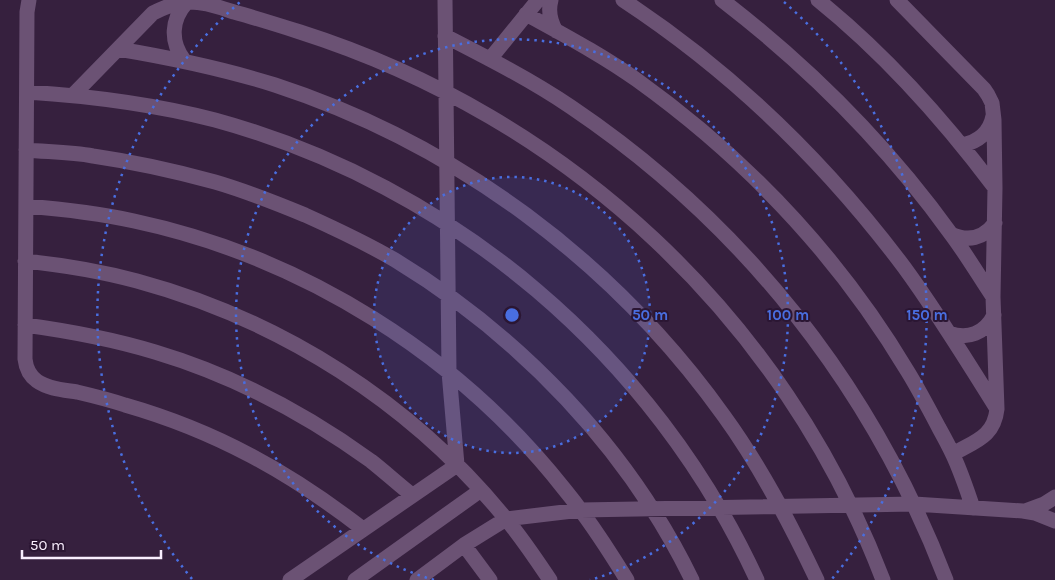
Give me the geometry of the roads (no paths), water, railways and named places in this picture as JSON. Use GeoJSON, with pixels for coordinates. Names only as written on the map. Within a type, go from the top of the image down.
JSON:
{"type":"FeatureCollection","features":[{"type":"Feature","properties":{"kind":"lane"},"geometry":{"type":"LineString","coordinates":[[445,0],[448,372],[457,465]]}},
{"type":"Feature","properties":{"kind":"lane"},"geometry":{"type":"LineString","coordinates":[[490,59],[538,0]]}},
{"type":"Feature","properties":{"kind":"lane"},"geometry":{"type":"LineString","coordinates":[[551,0],[550,15],[556,31]]}},
{"type":"Feature","properties":{"kind":"lane"},"geometry":{"type":"LineString","coordinates":[[623,0],[644,7],[687,46],[727,78],[803,149],[838,187],[904,267],[949,332],[997,409]]}},
{"type":"Feature","properties":{"kind":"lane"},"geometry":{"type":"LineString","coordinates":[[818,0],[855,32],[905,81],[962,145],[996,188]]}},
{"type":"Feature","properties":{"kind":"lane"},"geometry":{"type":"LineString","coordinates":[[897,0],[984,89],[994,111],[996,188],[993,297],[996,418],[987,434],[953,454]]}},
{"type":"Feature","properties":{"kind":"lane"},"geometry":{"type":"LineString","coordinates":[[184,60],[178,51],[174,39],[174,28],[180,11],[187,2]]}},
{"type":"Feature","properties":{"kind":"lane"},"geometry":{"type":"LineString","coordinates":[[73,95],[153,13],[187,2],[212,5],[327,40],[429,83],[478,109],[518,133],[615,204],[695,280],[732,322],[766,365],[798,411],[826,458],[851,505],[883,580]]}},
{"type":"Feature","properties":{"kind":"lane"},"geometry":{"type":"LineString","coordinates":[[729,3],[803,67],[856,120],[905,175],[951,234],[993,297]]}},
{"type":"Feature","properties":{"kind":"lane"},"geometry":{"type":"LineString","coordinates":[[26,4],[25,324],[26,364],[30,374],[42,384],[146,411],[213,436],[297,482],[363,529]]}},
{"type":"Feature","properties":{"kind":"lane"},"geometry":{"type":"LineString","coordinates":[[526,14],[584,46],[635,79],[731,155],[775,198],[827,256],[890,341],[921,393],[953,454],[973,508]]}},
{"type":"Feature","properties":{"kind":"lane"},"geometry":{"type":"LineString","coordinates":[[445,36],[509,69],[570,107],[629,149],[684,195],[736,245],[784,298],[827,356],[867,416],[902,478],[932,543],[946,580]]}},
{"type":"Feature","properties":{"kind":"lane"},"geometry":{"type":"LineString","coordinates":[[118,49],[184,60],[275,85],[320,101],[406,140],[447,162],[527,215],[565,244],[600,275],[634,308],[697,379],[752,456],[781,506],[817,580]]}},
{"type":"Feature","properties":{"kind":"lane"},"geometry":{"type":"LineString","coordinates":[[26,92],[125,101],[215,120],[301,149],[352,171],[385,187],[448,224],[501,260],[536,289],[603,352],[633,386],[689,458],[736,537],[757,580]]}},
{"type":"Feature","properties":{"kind":"lane"},"geometry":{"type":"LineString","coordinates":[[962,145],[971,143],[983,136],[991,125],[994,111]]}},
{"type":"Feature","properties":{"kind":"lane"},"geometry":{"type":"LineString","coordinates":[[26,150],[91,155],[154,166],[217,182],[278,204],[337,230],[394,260],[448,296],[495,332],[539,371],[573,407],[618,460],[652,508],[692,580]]}},
{"type":"Feature","properties":{"kind":"lane"},"geometry":{"type":"LineString","coordinates":[[26,206],[99,214],[135,221],[242,253],[301,279],[373,318],[448,372],[490,408],[516,434],[542,461],[581,510],[627,580]]}},
{"type":"Feature","properties":{"kind":"lane"},"geometry":{"type":"LineString","coordinates":[[951,234],[963,238],[975,238],[986,233],[995,224]]}},
{"type":"Feature","properties":{"kind":"lane"},"geometry":{"type":"LineString","coordinates":[[26,261],[100,272],[172,291],[242,318],[309,352],[364,387],[402,415],[430,439],[506,518],[550,580]]}},
{"type":"Feature","properties":{"kind":"lane"},"geometry":{"type":"LineString","coordinates":[[949,332],[954,335],[965,336],[975,334],[988,325],[994,315]]}},
{"type":"Feature","properties":{"kind":"lane"},"geometry":{"type":"LineString","coordinates":[[25,324],[77,332],[140,348],[194,365],[232,381],[305,417],[372,462],[412,495]]}},
{"type":"Feature","properties":{"kind":"lane"},"geometry":{"type":"LineString","coordinates":[[290,580],[457,465]]}},
{"type":"Feature","properties":{"kind":"lane"},"geometry":{"type":"LineString","coordinates":[[355,580],[481,490]]}},
{"type":"Feature","properties":{"kind":"lane"},"geometry":{"type":"LineString","coordinates":[[1023,512],[1055,498]]}},
{"type":"Feature","properties":{"kind":"lane"},"geometry":{"type":"LineString","coordinates":[[420,579],[464,545],[506,518],[581,510],[914,504],[1035,513],[1055,521]]}},
{"type":"Feature","properties":{"kind":"lane"},"geometry":{"type":"LineString","coordinates":[[464,545],[490,580]]}}]}
